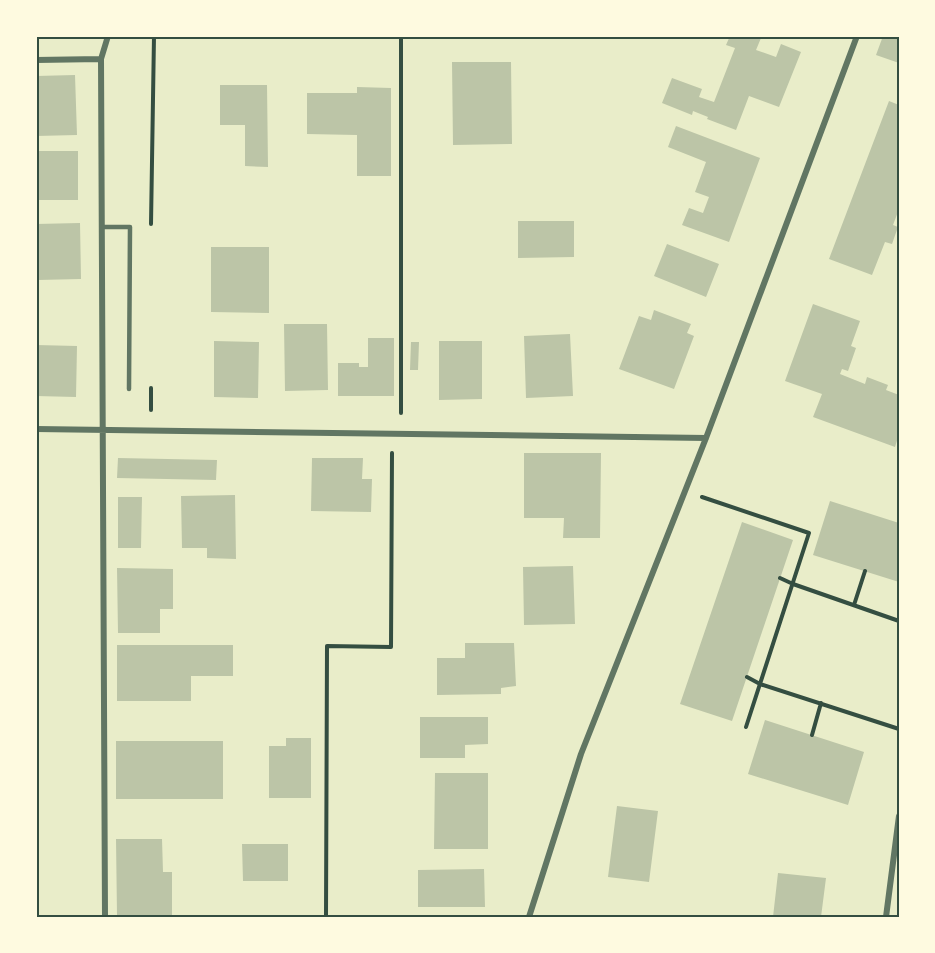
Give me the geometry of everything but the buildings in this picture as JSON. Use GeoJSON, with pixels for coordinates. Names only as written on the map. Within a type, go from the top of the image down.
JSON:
{"type":"FeatureCollection","features":[{"type":"Feature","properties":{"kind":"street"},"geometry":{"type":"LineString","coordinates":[[105,917],[100,59],[108,36]]}},
{"type":"Feature","properties":{"kind":"street"},"geometry":{"type":"LineString","coordinates":[[529,917],[582,754],[706,438],[857,36]]}},
{"type":"Feature","properties":{"kind":"street"},"geometry":{"type":"LineString","coordinates":[[36,60],[100,59]]}},
{"type":"Feature","properties":{"kind":"street"},"geometry":{"type":"LineString","coordinates":[[36,429],[706,438]]}},
{"type":"Feature","properties":{"kind":"street"},"geometry":{"type":"LineString","coordinates":[[886,917],[899,816]]}},
{"type":"Feature","properties":{"kind":"lane"},"geometry":{"type":"LineString","coordinates":[[102,227],[130,227],[129,389]]}},
{"type":"Feature","properties":{"kind":"path"},"geometry":{"type":"LineString","coordinates":[[401,36],[401,434]]}},
{"type":"Feature","properties":{"kind":"path"},"geometry":{"type":"LineString","coordinates":[[326,917],[327,646],[391,647],[392,434]]}},
{"type":"Feature","properties":{"kind":"path"},"geometry":{"type":"LineString","coordinates":[[685,492],[809,533],[746,727]]}},
{"type":"Feature","properties":{"kind":"path"},"geometry":{"type":"LineString","coordinates":[[854,604],[865,571]]}},
{"type":"Feature","properties":{"kind":"path"},"geometry":{"type":"LineString","coordinates":[[780,578],[899,621]]}},
{"type":"Feature","properties":{"kind":"path"},"geometry":{"type":"LineString","coordinates":[[747,677],[760,684],[899,729]]}},
{"type":"Feature","properties":{"kind":"path"},"geometry":{"type":"LineString","coordinates":[[812,735],[821,704]]}}]}
